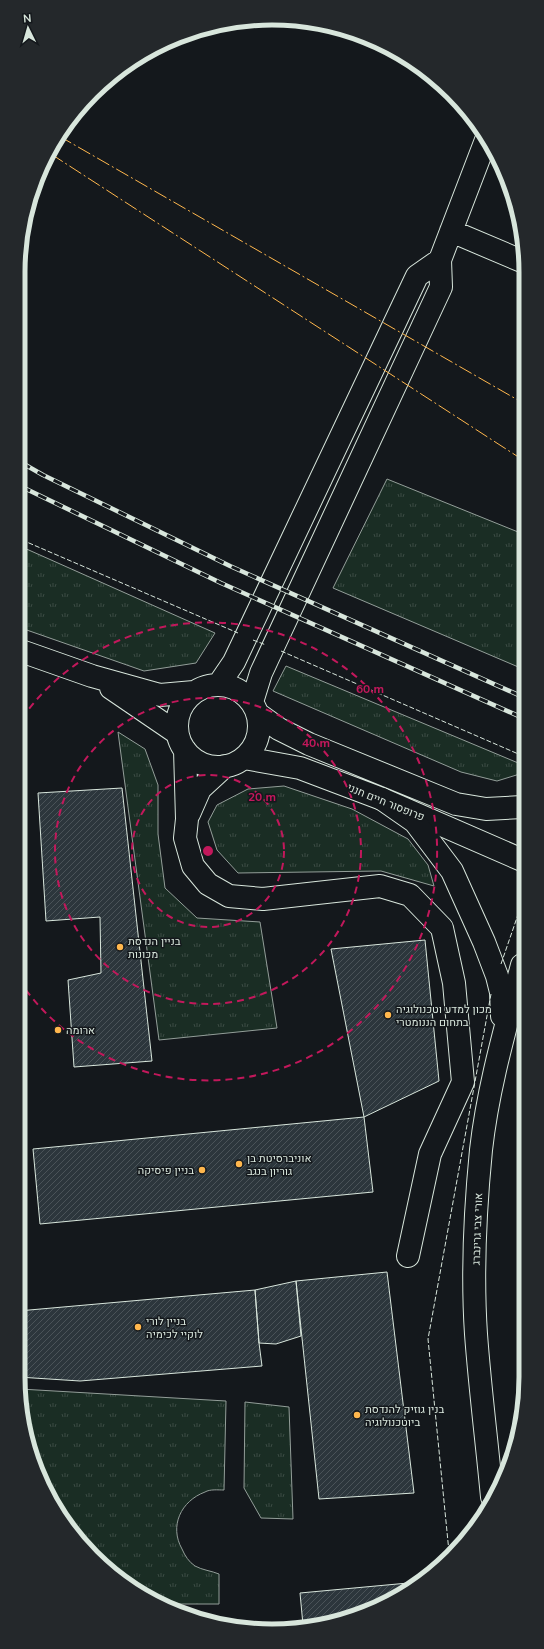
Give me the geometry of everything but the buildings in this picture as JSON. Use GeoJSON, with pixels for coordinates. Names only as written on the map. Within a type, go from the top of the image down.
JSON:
{"type":"FeatureCollection","features":[{"type":"Feature","properties":{"kind":"street"},"geometry":{"type":"LineString","coordinates":[[187,819],[200,789],[252,749],[258,738],[259,726],[255,708],[261,673],[441,287],[440,260],[484,145]]}},
{"type":"Feature","properties":{"kind":"street"},"geometry":{"type":"LineString","coordinates":[[451,231],[518,260]]}},
{"type":"Feature","properties":{"kind":"street"},"geometry":{"type":"LineString","coordinates":[[219,684],[234,662],[418,276],[440,260]]}},
{"type":"Feature","properties":{"kind":"street"},"geometry":{"type":"LineString","coordinates":[[25,652],[92,676],[160,695],[194,692]]}},
{"type":"Feature","properties":{"kind":"street"},"geometry":{"type":"LineString","coordinates":[[92,676],[181,742],[193,759],[214,767],[234,762]]}},
{"type":"Feature","properties":{"kind":"street"},"geometry":{"type":"LineString","coordinates":[[408,1256],[430,1154],[463,1082],[454,983],[442,928],[410,895],[380,886],[263,899],[229,896],[208,884],[193,866],[185,838],[187,819],[181,742],[177,721],[180,710],[186,700],[194,692],[206,686],[219,684],[232,687],[243,692],[255,708],[279,729],[309,744],[456,804],[486,809],[519,807]]}},
{"type":"Feature","properties":{"kind":"street","name":"פרופסור חיים חנני"},"geometry":{"type":"LineString","coordinates":[[234,762],[300,768],[382,799],[519,859]]}},
{"type":"Feature","properties":{"kind":"street"},"geometry":{"type":"LineString","coordinates":[[382,799],[415,822],[452,871],[484,942],[497,976],[501,992],[503,1038]]}},
{"type":"Feature","properties":{"kind":"street","name":"אורי צבי גרינברג"},"geometry":{"type":"LineString","coordinates":[[491,1491],[476,1333],[476,1215],[481,1151],[492,1081],[519,977]]}},
{"type":"Feature","properties":{"kind":"green space"},"geometry":{"type":"Polygon","coordinates":[[[387,479],[519,532],[519,667],[333,588],[387,479]]]}},
{"type":"Feature","properties":{"kind":"green space"},"geometry":{"type":"Polygon","coordinates":[[[25,548],[215,633],[196,663],[144,671],[25,629],[25,548]]]}},
{"type":"Feature","properties":{"kind":"green space"},"geometry":{"type":"Polygon","coordinates":[[[286,666],[519,763],[519,774],[497,781],[461,772],[273,691],[286,666]]]}},
{"type":"Feature","properties":{"kind":"green space"},"geometry":{"type":"Polygon","coordinates":[[[118,732],[145,749],[158,785],[158,834],[165,888],[197,918],[260,922],[277,1028],[159,1040],[118,732]]]}},
{"type":"Feature","properties":{"kind":"green space"},"geometry":{"type":"Polygon","coordinates":[[[284,786],[352,809],[408,839],[428,865],[434,886],[381,871],[238,873],[217,850],[208,822],[217,805],[248,789],[284,786]]]}},
{"type":"Feature","properties":{"kind":"green space"},"geometry":{"type":"Polygon","coordinates":[[[26,1389],[226,1401],[224,1490],[207,1491],[189,1501],[177,1523],[178,1540],[187,1559],[195,1566],[219,1574],[219,1604],[175,1604],[163,1599],[148,1591],[122,1573],[97,1552],[86,1540],[58,1500],[44,1472],[33,1441],[27,1409],[26,1389]]]}},
{"type":"Feature","properties":{"kind":"green space"},"geometry":{"type":"Polygon","coordinates":[[[245,1402],[289,1407],[293,1519],[261,1518],[244,1488],[245,1402]]]}},
{"type":"Feature","properties":{"kind":"railway"},"geometry":{"type":"LineString","coordinates":[[25,465],[43,475],[230,566],[519,695]]}},
{"type":"Feature","properties":{"kind":"railway"},"geometry":{"type":"LineString","coordinates":[[25,488],[221,583],[519,716]]}},
{"type":"Feature","properties":{"kind":"fence"},"geometry":{"type":"LineString","coordinates":[[25,541],[238,633]]}},
{"type":"Feature","properties":{"kind":"fence"},"geometry":{"type":"LineString","coordinates":[[253,640],[266,645]]}},
{"type":"Feature","properties":{"kind":"fence"},"geometry":{"type":"LineString","coordinates":[[281,651],[519,754]]}},
{"type":"Feature","properties":{"kind":"fence"},"geometry":{"type":"LineString","coordinates":[[501,964],[519,912]]}},
{"type":"Feature","properties":{"kind":"fence"},"geometry":{"type":"LineString","coordinates":[[449,1550],[428,1339],[491,994]]}},
{"type":"Feature","properties":{"kind":"power"},"geometry":{"type":"LineString","coordinates":[[64,139],[519,401]]}},
{"type":"Feature","properties":{"kind":"power"},"geometry":{"type":"LineString","coordinates":[[54,156],[519,457]]}},
{"type":"Feature","properties":{"kind":"place","name":"בניין הנדסת מכונות"},"geometry":{"type":"Point","coordinates":[120,947]}},
{"type":"Feature","properties":{"kind":"place","name":"מכון למדע וטכנולוגיה בתחום הננומטרי"},"geometry":{"type":"Point","coordinates":[388,1015]}},
{"type":"Feature","properties":{"kind":"place","name":"ארומה"},"geometry":{"type":"Point","coordinates":[58,1030]}},
{"type":"Feature","properties":{"kind":"place","name":"אוניברסיטת בן גוריון בנגב"},"geometry":{"type":"Point","coordinates":[239,1164]}},
{"type":"Feature","properties":{"kind":"place","name":"בניין פיסיקה"},"geometry":{"type":"Point","coordinates":[202,1170]}},
{"type":"Feature","properties":{"kind":"place","name":"בניין לורי לוקיי לכימיה"},"geometry":{"type":"Point","coordinates":[138,1327]}},
{"type":"Feature","properties":{"kind":"place","name":"בנין גוזיק להנדסת ביוטכנולוגיה"},"geometry":{"type":"Point","coordinates":[357,1415]}}]}
